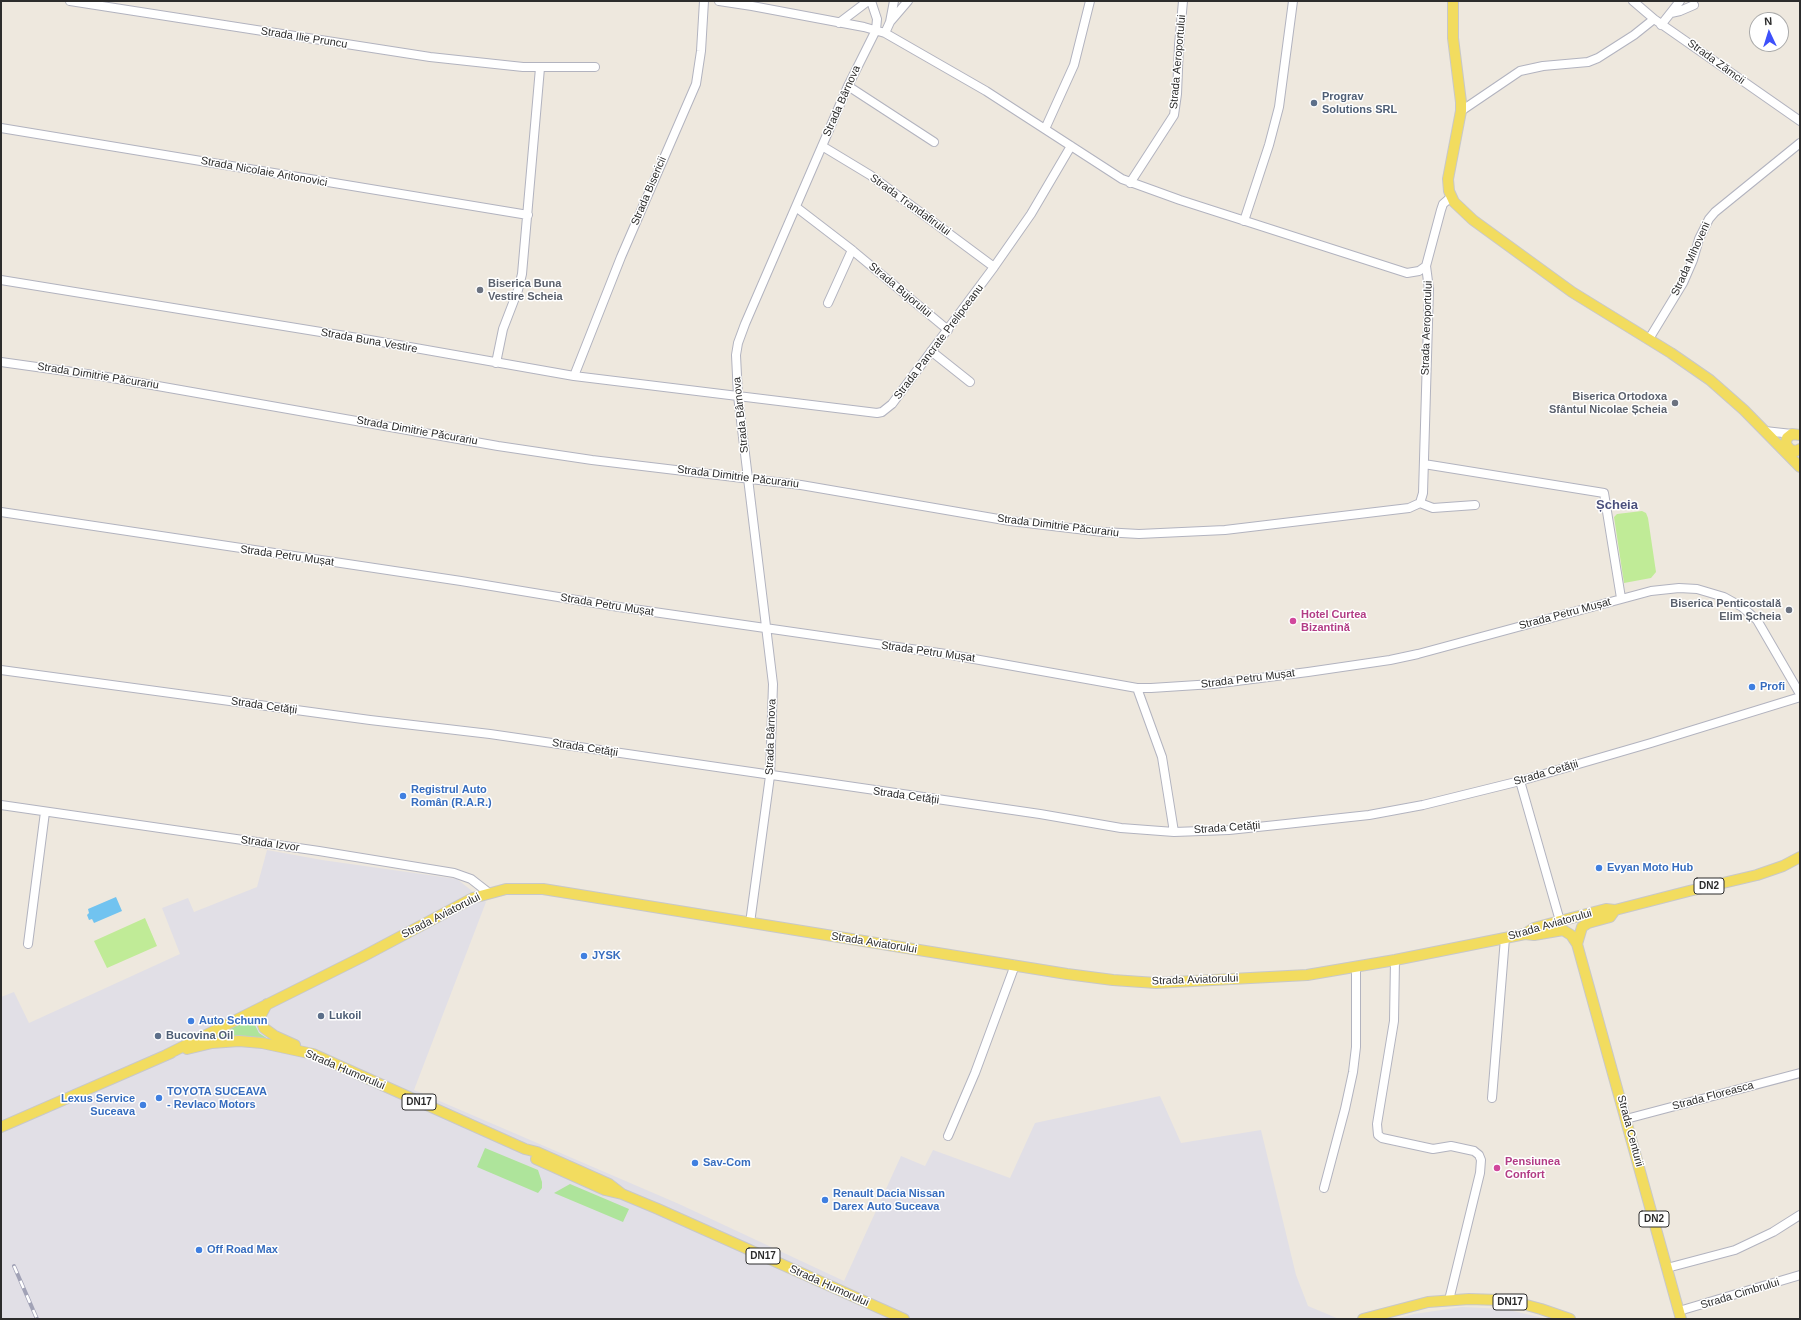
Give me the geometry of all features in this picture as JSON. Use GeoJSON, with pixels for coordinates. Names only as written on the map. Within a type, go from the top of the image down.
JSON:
{"type":"FeatureCollection","features":[{"type":"Feature","properties":{"kind":"main road"},"geometry":{"type":"LineString","coordinates":[[1453,1],[1453,38],[1461,94],[1461,111],[1449,173],[1448,185],[1451,197],[1464,213],[1542,271],[1710,380],[1765,431],[1792,449]]}},
{"type":"Feature","properties":{"kind":"main road"},"geometry":{"type":"LineString","coordinates":[[1797,433],[1787,439],[1800,466]]}},
{"type":"Feature","properties":{"kind":"main road","name":"DN2"},"geometry":{"type":"LineString","coordinates":[[1578,944],[1582,928],[1588,923],[1610,916],[1615,910],[1757,875],[1783,866],[1800,857]]}},
{"type":"Feature","properties":{"kind":"main road","name":"Strada Aviatorului"},"geometry":{"type":"LineString","coordinates":[[166,1055],[362,957],[447,911],[489,893],[519,888],[543,889],[1107,980],[1156,983],[1307,975],[1356,968],[1525,934],[1534,928],[1560,921],[1606,910],[1615,910]]}},
{"type":"Feature","properties":{"kind":"main road"},"geometry":{"type":"LineString","coordinates":[[1525,934],[1534,935],[1563,930],[1571,935],[1578,944]]}},
{"type":"Feature","properties":{"kind":"main road","name":"Strada Centurii"},"geometry":{"type":"LineString","coordinates":[[1578,944],[1680,1315]]}},
{"type":"Feature","properties":{"kind":"main road"},"geometry":{"type":"LineString","coordinates":[[267,1004],[261,1015],[264,1028],[275,1036],[313,1054]]}},
{"type":"Feature","properties":{"kind":"main road","name":"Strada Humorului"},"geometry":{"type":"LineString","coordinates":[[1,1127],[166,1055],[204,1045],[238,1041],[262,1042],[313,1054],[525,1149],[537,1152],[609,1184],[622,1194],[904,1319]]}},
{"type":"Feature","properties":{"kind":"main road","name":"DN17"},"geometry":{"type":"LineString","coordinates":[[1363,1319],[1410,1306],[1449,1300],[1500,1300],[1541,1309],[1570,1319]]}},
{"type":"Feature","properties":{"kind":"street","name":"Strada Ilie Pruncu"},"geometry":{"type":"LineString","coordinates":[[70,1],[430,57],[506,66],[540,68],[595,67]]}},
{"type":"Feature","properties":{"kind":"street","name":"Strada Bisericii"},"geometry":{"type":"LineString","coordinates":[[574,376],[621,257],[696,84],[701,51],[704,1]]}},
{"type":"Feature","properties":{"kind":"street"},"geometry":{"type":"LineString","coordinates":[[719,1],[752,6]]}},
{"type":"Feature","properties":{"kind":"street"},"geometry":{"type":"LineString","coordinates":[[744,1],[752,6]]}},
{"type":"Feature","properties":{"kind":"street"},"geometry":{"type":"LineString","coordinates":[[839,22],[869,1],[877,18],[876,30]]}},
{"type":"Feature","properties":{"kind":"street"},"geometry":{"type":"LineString","coordinates":[[885,33],[890,22],[894,1]]}},
{"type":"Feature","properties":{"kind":"street"},"geometry":{"type":"LineString","coordinates":[[890,22],[908,1]]}},
{"type":"Feature","properties":{"kind":"street"},"geometry":{"type":"LineString","coordinates":[[1045,129],[1074,65],[1090,1]]}},
{"type":"Feature","properties":{"kind":"street","name":"Strada Aeroportului"},"geometry":{"type":"LineString","coordinates":[[1130,183],[1174,115],[1177,94],[1183,1]]}},
{"type":"Feature","properties":{"kind":"street"},"geometry":{"type":"LineString","coordinates":[[1244,221],[1269,145],[1279,107],[1293,1]]}},
{"type":"Feature","properties":{"kind":"street","name":"Strada Zămcii"},"geometry":{"type":"LineString","coordinates":[[1634,1],[1654,19],[1800,121]]}},
{"type":"Feature","properties":{"kind":"street"},"geometry":{"type":"LineString","coordinates":[[1661,24],[1680,1]]}},
{"type":"Feature","properties":{"kind":"street","name":"Strada Aeroportului"},"geometry":{"type":"LineString","coordinates":[[752,6],[762,5],[885,33],[986,91],[1130,183],[1407,273],[1419,271],[1426,266],[1429,289],[1423,492],[1420,503]]}},
{"type":"Feature","properties":{"kind":"street"},"geometry":{"type":"LineString","coordinates":[[1671,13],[1694,5]]}},
{"type":"Feature","properties":{"kind":"street"},"geometry":{"type":"LineString","coordinates":[[1461,111],[1520,72],[1543,66],[1588,62],[1598,58],[1634,35],[1654,19]]}},
{"type":"Feature","properties":{"kind":"street","name":"Strada Bârnova"},"geometry":{"type":"LineString","coordinates":[[750,923],[770,776],[773,684],[738,396],[736,355],[738,343],[822,146],[848,86],[876,30]]}},
{"type":"Feature","properties":{"kind":"street"},"geometry":{"type":"LineString","coordinates":[[496,363],[504,329],[521,282],[540,68]]}},
{"type":"Feature","properties":{"kind":"street"},"geometry":{"type":"LineString","coordinates":[[848,86],[934,142]]}},
{"type":"Feature","properties":{"kind":"street","name":"Strada Nicolaie Aritonovici"},"geometry":{"type":"LineString","coordinates":[[1,128],[528,215]]}},
{"type":"Feature","properties":{"kind":"street","name":"Strada Mihoveni"},"geometry":{"type":"LineString","coordinates":[[1649,339],[1683,283],[1698,239],[1709,219],[1715,212],[1800,142]]}},
{"type":"Feature","properties":{"kind":"street","name":"Strada Trandafirului"},"geometry":{"type":"LineString","coordinates":[[822,146],[870,175],[994,267]]}},
{"type":"Feature","properties":{"kind":"street","name":"Strada Pancrate Prelipceanu"},"geometry":{"type":"LineString","coordinates":[[738,396],[877,413],[882,412],[892,404],[994,267],[1031,214],[1071,146]]}},
{"type":"Feature","properties":{"kind":"street"},"geometry":{"type":"LineString","coordinates":[[1426,266],[1443,204],[1451,197]]}},
{"type":"Feature","properties":{"kind":"street","name":"Strada Bujorului"},"geometry":{"type":"LineString","coordinates":[[796,207],[852,250],[948,330]]}},
{"type":"Feature","properties":{"kind":"street"},"geometry":{"type":"LineString","coordinates":[[828,303],[852,250]]}},
{"type":"Feature","properties":{"kind":"street","name":"Strada Buna Vestire"},"geometry":{"type":"LineString","coordinates":[[1,280],[363,339],[574,376],[738,396]]}},
{"type":"Feature","properties":{"kind":"street"},"geometry":{"type":"LineString","coordinates":[[931,352],[970,382]]}},
{"type":"Feature","properties":{"kind":"street","name":"Strada Dimitrie Păcurariu"},"geometry":{"type":"LineString","coordinates":[[1,362],[101,376],[498,446],[592,460],[748,478],[839,491],[1010,521],[1096,531],[1139,534],[1225,530],[1409,508],[1420,503]]}},
{"type":"Feature","properties":{"kind":"street"},"geometry":{"type":"LineString","coordinates":[[1765,431],[1797,433]]}},
{"type":"Feature","properties":{"kind":"street"},"geometry":{"type":"LineString","coordinates":[[1424,464],[1604,493],[1621,598]]}},
{"type":"Feature","properties":{"kind":"street"},"geometry":{"type":"LineString","coordinates":[[1420,503],[1433,508],[1475,505]]}},
{"type":"Feature","properties":{"kind":"street","name":"Strada Petru Mușat"},"geometry":{"type":"LineString","coordinates":[[1,512],[461,581],[618,608],[766,630],[953,655],[1137,688],[1214,684],[1390,660],[1441,648],[1621,598],[1652,591],[1679,588],[1697,590],[1724,597],[1742,607],[1757,620],[1800,694]]}},
{"type":"Feature","properties":{"kind":"street","name":"Strada Cetății"},"geometry":{"type":"LineString","coordinates":[[1,670],[354,718],[490,734],[770,776],[1040,814],[1121,828],[1174,832],[1229,830],[1368,815],[1423,805],[1520,781],[1800,698]]}},
{"type":"Feature","properties":{"kind":"street"},"geometry":{"type":"LineString","coordinates":[[1137,688],[1162,757],[1174,832]]}},
{"type":"Feature","properties":{"kind":"street"},"geometry":{"type":"LineString","coordinates":[[1520,781],[1560,921]]}},
{"type":"Feature","properties":{"kind":"street","name":"Strada Izvor"},"geometry":{"type":"LineString","coordinates":[[1,805],[319,851],[454,873],[471,879],[489,893]]}},
{"type":"Feature","properties":{"kind":"street"},"geometry":{"type":"LineString","coordinates":[[28,944],[45,812]]}},
{"type":"Feature","properties":{"kind":"street"},"geometry":{"type":"LineString","coordinates":[[1492,1098],[1505,938]]}},
{"type":"Feature","properties":{"kind":"street"},"geometry":{"type":"LineString","coordinates":[[1395,960],[1394,1021],[1377,1124],[1378,1135],[1382,1138],[1433,1149],[1451,1146],[1474,1151],[1480,1155],[1481,1160],[1480,1173],[1449,1300]]}},
{"type":"Feature","properties":{"kind":"street"},"geometry":{"type":"LineString","coordinates":[[948,1136],[974,1073],[1015,965]]}},
{"type":"Feature","properties":{"kind":"street"},"geometry":{"type":"LineString","coordinates":[[1324,1188],[1345,1109],[1353,1072],[1356,1047],[1356,968]]}},
{"type":"Feature","properties":{"kind":"street","name":"Strada Floreasca"},"geometry":{"type":"LineString","coordinates":[[1626,1119],[1800,1073]]}},
{"type":"Feature","properties":{"kind":"street"},"geometry":{"type":"LineString","coordinates":[[1667,1268],[1735,1250],[1774,1232],[1800,1215]]}},
{"type":"Feature","properties":{"kind":"street","name":"Strada Cimbrului"},"geometry":{"type":"LineString","coordinates":[[1680,1315],[1800,1275]]}},
{"type":"Feature","properties":{"kind":"shaded area"},"geometry":{"type":"Polygon","coordinates":[[[267,850],[322,860],[457,879],[486,902],[414,1090],[679,1204],[844,1281],[901,1156],[925,1166],[933,1150],[1010,1178],[1035,1123],[1160,1096],[1181,1143],[1261,1130],[1296,1275],[1308,1306],[1339,1319],[1,1319],[1,997],[14,992],[29,1023],[180,954],[162,908],[188,898],[194,912],[257,887],[267,850]]]}},
{"type":"Feature","properties":{"kind":"shaded area"},"geometry":{"type":"Polygon","coordinates":[[[1462,1307],[1505,1309],[1547,1319],[1395,1319],[1414,1314],[1462,1307]]]}},
{"type":"Feature","properties":{"kind":"green space"},"geometry":{"type":"Polygon","coordinates":[[[1642,511],[1646,513],[1648,518],[1656,572],[1651,578],[1624,583],[1614,517],[1617,514],[1642,511]]]}},
{"type":"Feature","properties":{"kind":"green space"},"geometry":{"type":"Polygon","coordinates":[[[145,918],[157,946],[107,968],[94,941],[145,918]]]}},
{"type":"Feature","properties":{"kind":"green space"},"geometry":{"type":"Polygon","coordinates":[[[256,1012],[254,1023],[259,1033],[268,1039],[206,1041],[256,1012]]]}},
{"type":"Feature","properties":{"kind":"green space"},"geometry":{"type":"Polygon","coordinates":[[[485,1148],[538,1170],[542,1182],[542,1188],[538,1193],[477,1167],[485,1148]]]}},
{"type":"Feature","properties":{"kind":"green space"},"geometry":{"type":"Polygon","coordinates":[[[570,1184],[629,1209],[623,1222],[554,1193],[570,1184]]]}},
{"type":"Feature","properties":{"kind":"water"},"geometry":{"type":"Polygon","coordinates":[[[116,897],[122,911],[94,923],[92,919],[89,920],[87,915],[89,913],[88,909],[116,897]]]}},
{"type":"Feature","properties":{"kind":"railway"},"geometry":{"type":"LineString","coordinates":[[14,1266],[37,1319]]}},
{"type":"Feature","properties":{"kind":"place","name":"Prograv Solutions SRL"},"geometry":{"type":"Point","coordinates":[1314,103]}},
{"type":"Feature","properties":{"kind":"place","name":"Biserica Buna Vestire Scheia"},"geometry":{"type":"Point","coordinates":[480,290]}},
{"type":"Feature","properties":{"kind":"place","name":"Biserica Ortodoxa Sfântul Nicolae Șcheia"},"geometry":{"type":"Point","coordinates":[1675,403]}},
{"type":"Feature","properties":{"kind":"place","name":"Biserica Penticostală Elim Șcheia"},"geometry":{"type":"Point","coordinates":[1789,610]}},
{"type":"Feature","properties":{"kind":"place","name":"Hotel Curtea Bizantină"},"geometry":{"type":"Point","coordinates":[1293,621]}},
{"type":"Feature","properties":{"kind":"place","name":"Profi"},"geometry":{"type":"Point","coordinates":[1752,687]}},
{"type":"Feature","properties":{"kind":"place","name":"Registrul Auto Român (R.A.R.)"},"geometry":{"type":"Point","coordinates":[403,796]}},
{"type":"Feature","properties":{"kind":"place","name":"Evyan Moto Hub"},"geometry":{"type":"Point","coordinates":[1599,868]}},
{"type":"Feature","properties":{"kind":"place","name":"JYSK"},"geometry":{"type":"Point","coordinates":[584,956]}},
{"type":"Feature","properties":{"kind":"place","name":"Lukoil"},"geometry":{"type":"Point","coordinates":[321,1016]}},
{"type":"Feature","properties":{"kind":"place","name":"Auto Schunn"},"geometry":{"type":"Point","coordinates":[191,1021]}},
{"type":"Feature","properties":{"kind":"place","name":"Bucovina Oil"},"geometry":{"type":"Point","coordinates":[158,1036]}},
{"type":"Feature","properties":{"kind":"place","name":"TOYOTA SUCEAVA - Revlaco Motors"},"geometry":{"type":"Point","coordinates":[159,1098]}},
{"type":"Feature","properties":{"kind":"place","name":"Lexus Service Suceava"},"geometry":{"type":"Point","coordinates":[143,1105]}},
{"type":"Feature","properties":{"kind":"place","name":"Sav-Com"},"geometry":{"type":"Point","coordinates":[695,1163]}},
{"type":"Feature","properties":{"kind":"place","name":"Pensiunea Confort"},"geometry":{"type":"Point","coordinates":[1497,1168]}},
{"type":"Feature","properties":{"kind":"place","name":"Renault Dacia Nissan Darex Auto Suceava"},"geometry":{"type":"Point","coordinates":[825,1200]}},
{"type":"Feature","properties":{"kind":"place","name":"Off Road Max"},"geometry":{"type":"Point","coordinates":[199,1250]}},
{"type":"Feature","properties":{"kind":"district","name":"Șcheia"},"geometry":{"type":"Point","coordinates":[1617,505]}}]}
